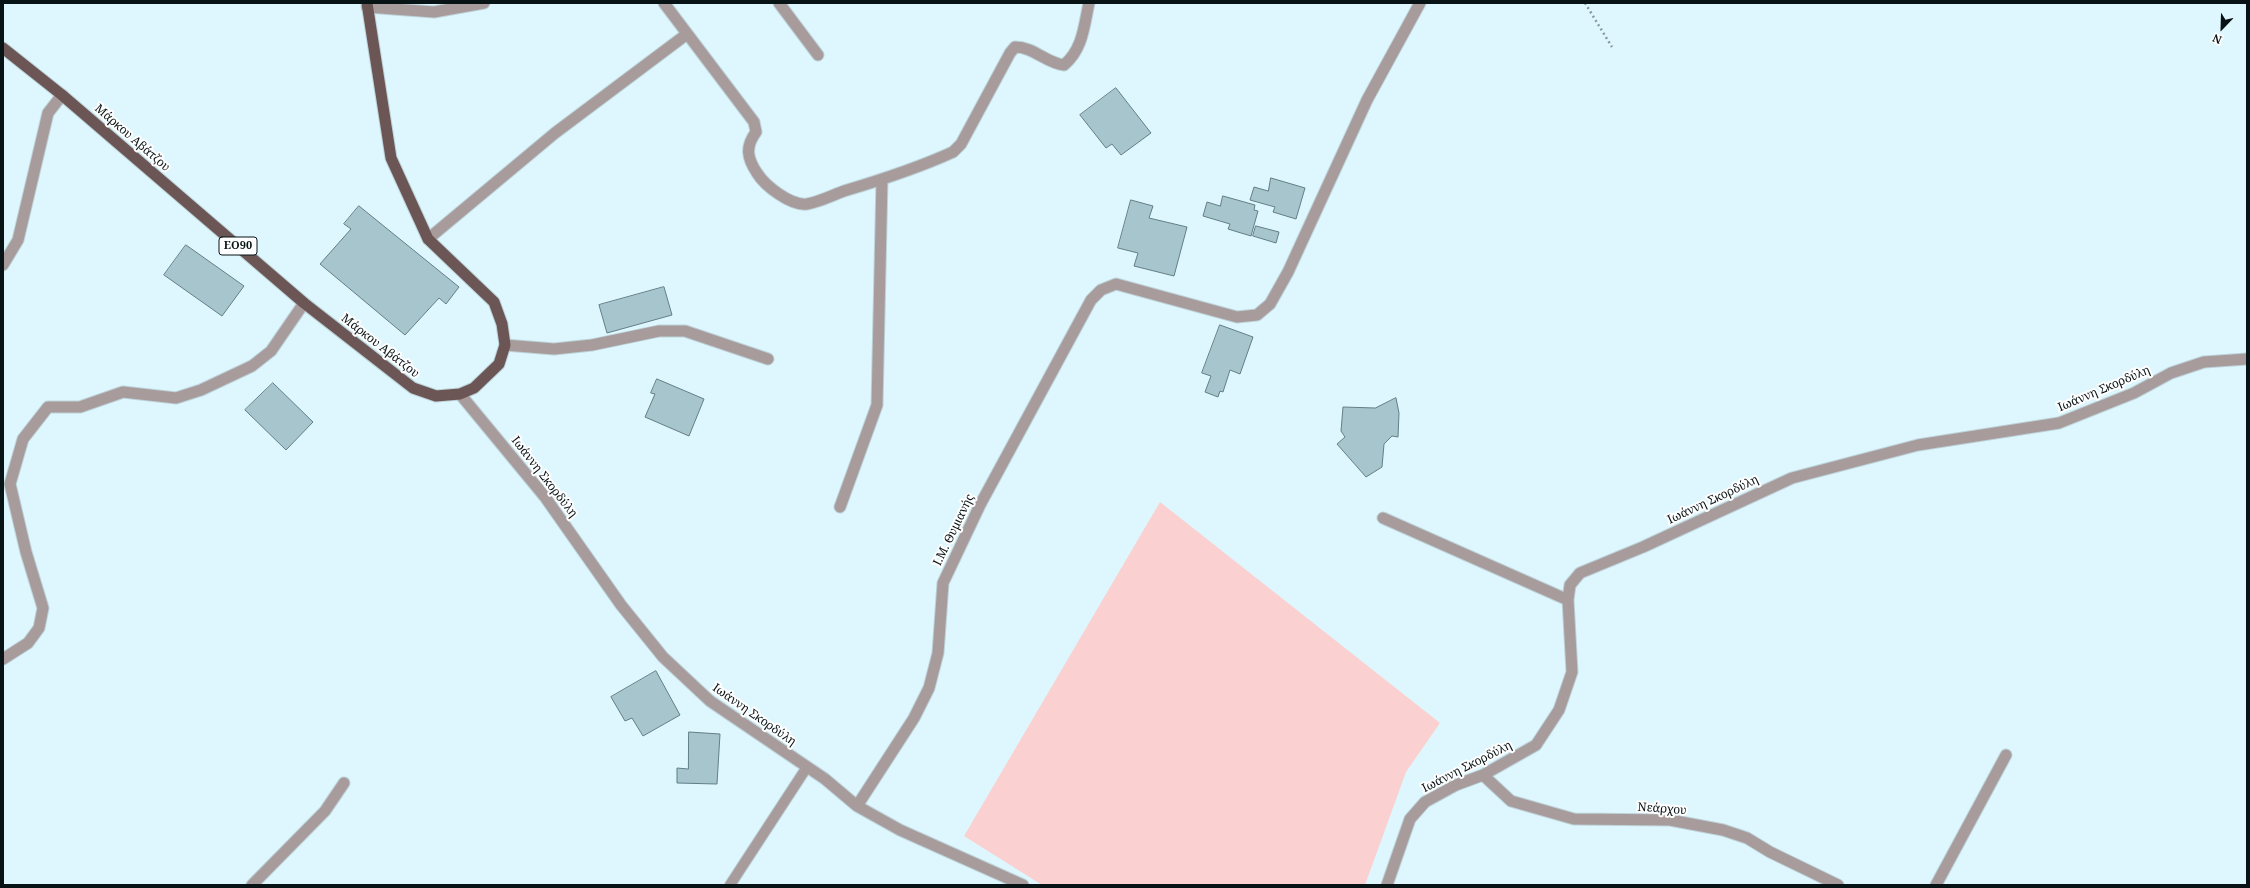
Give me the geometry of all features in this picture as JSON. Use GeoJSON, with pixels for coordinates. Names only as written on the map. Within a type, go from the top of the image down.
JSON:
{"type":"FeatureCollection","features":[{"type":"Feature","properties":{"kind":"main road","name":"Μάρκου Αβάτζου"},"geometry":{"type":"LineString","coordinates":[[3,48],[62,95],[304,302],[413,388],[436,396],[460,394],[474,388],[499,364],[505,345],[502,324],[494,302],[428,239],[390,158],[367,5]]}},
{"type":"Feature","properties":{"kind":"street"},"geometry":{"type":"LineString","coordinates":[[367,5],[434,12],[484,3]]}},
{"type":"Feature","properties":{"kind":"street"},"geometry":{"type":"LineString","coordinates":[[664,3],[754,122],[756,132],[751,137],[748,145],[750,163],[759,178],[773,191],[806,204],[882,179],[953,152],[961,144],[1010,53],[1015,47],[1023,47],[1054,64],[1064,65],[1074,57],[1080,45],[1089,3]]}},
{"type":"Feature","properties":{"kind":"street"},"geometry":{"type":"LineString","coordinates":[[779,3],[818,55]]}},
{"type":"Feature","properties":{"kind":"street","name":"Ι.Μ. Θυμιανής"},"geometry":{"type":"LineString","coordinates":[[857,806],[914,718],[929,688],[938,652],[943,583],[980,505],[1091,300],[1102,290],[1116,284],[1238,317],[1257,315],[1270,304],[1288,272],[1367,100],[1420,3]]}},
{"type":"Feature","properties":{"kind":"street"},"geometry":{"type":"LineString","coordinates":[[428,239],[555,132],[687,34]]}},
{"type":"Feature","properties":{"kind":"street"},"geometry":{"type":"LineString","coordinates":[[3,265],[18,240],[48,113],[62,95]]}},
{"type":"Feature","properties":{"kind":"street"},"geometry":{"type":"LineString","coordinates":[[840,507],[877,405],[882,179]]}},
{"type":"Feature","properties":{"kind":"street"},"geometry":{"type":"LineString","coordinates":[[3,659],[28,643],[39,628],[43,608],[7,486],[23,439],[48,407],[80,407],[123,392],[176,398],[201,390],[252,366],[271,351],[304,302]]}},
{"type":"Feature","properties":{"kind":"street"},"geometry":{"type":"LineString","coordinates":[[505,345],[554,349],[592,345],[659,331],[685,331],[768,359]]}},
{"type":"Feature","properties":{"kind":"street","name":"Ιωάννη Σκορδύλη"},"geometry":{"type":"LineString","coordinates":[[1387,885],[1410,819],[1425,802],[1456,785],[1483,775],[1536,745],[1559,710],[1572,672],[1568,600],[1570,585],[1580,573],[1643,547],[1792,478],[1918,445],[2060,423],[2134,393],[2171,373],[2204,362],[2247,359]]}},
{"type":"Feature","properties":{"kind":"street","name":"Ιωάννη Σκορδύλη"},"geometry":{"type":"LineString","coordinates":[[460,394],[545,497],[621,605],[663,656],[710,701],[807,767],[857,806],[900,830],[1023,885]]}},
{"type":"Feature","properties":{"kind":"street"},"geometry":{"type":"LineString","coordinates":[[1382,518],[1568,600]]}},
{"type":"Feature","properties":{"kind":"street"},"geometry":{"type":"LineString","coordinates":[[1936,885],[2006,755]]}},
{"type":"Feature","properties":{"kind":"street","name":"Νεάρχου"},"geometry":{"type":"LineString","coordinates":[[1483,775],[1511,801],[1574,819],[1670,820],[1723,830],[1747,838],[1770,852],[1838,885]]}},
{"type":"Feature","properties":{"kind":"street"},"geometry":{"type":"LineString","coordinates":[[252,885],[325,811],[344,783]]}},
{"type":"Feature","properties":{"kind":"lane"},"geometry":{"type":"LineString","coordinates":[[730,885],[807,767]]}},
{"type":"Feature","properties":{"kind":"path"},"geometry":{"type":"LineString","coordinates":[[1585,3],[1612,47]]}},
{"type":"Feature","properties":{"kind":"shaded area"},"geometry":{"type":"Polygon","coordinates":[[[1160,502],[1440,723],[1406,772],[1365,885],[1042,885],[964,836],[1160,502]]]}},
{"type":"Feature","properties":{"kind":"building"},"geometry":{"type":"Polygon","coordinates":[[[1116,88],[1151,133],[1121,155],[1112,144],[1106,148],[1080,115],[1116,88]]]}},
{"type":"Feature","properties":{"kind":"building"},"geometry":{"type":"Polygon","coordinates":[[[1271,178],[1305,188],[1296,219],[1273,212],[1275,207],[1250,200],[1254,187],[1268,191],[1271,178]]]}},
{"type":"Feature","properties":{"kind":"building"},"geometry":{"type":"Polygon","coordinates":[[[1223,196],[1255,205],[1254,210],[1258,211],[1251,236],[1228,229],[1230,224],[1203,216],[1207,202],[1220,206],[1223,196]]]}},
{"type":"Feature","properties":{"kind":"building"},"geometry":{"type":"Polygon","coordinates":[[[1131,200],[1153,206],[1149,218],[1187,227],[1174,276],[1134,266],[1138,253],[1118,248],[1131,200]]]}},
{"type":"Feature","properties":{"kind":"building"},"geometry":{"type":"Polygon","coordinates":[[[359,206],[459,287],[446,304],[439,298],[405,335],[320,264],[351,229],[344,224],[359,206]]]}},
{"type":"Feature","properties":{"kind":"building"},"geometry":{"type":"Polygon","coordinates":[[[1256,226],[1279,232],[1276,243],[1253,236],[1256,226]]]}},
{"type":"Feature","properties":{"kind":"building"},"geometry":{"type":"Polygon","coordinates":[[[186,245],[244,286],[222,316],[164,275],[186,245]]]}},
{"type":"Feature","properties":{"kind":"building"},"geometry":{"type":"Polygon","coordinates":[[[664,287],[672,315],[607,333],[599,305],[664,287]]]}},
{"type":"Feature","properties":{"kind":"building"},"geometry":{"type":"Polygon","coordinates":[[[1220,325],[1253,337],[1240,374],[1230,370],[1223,392],[1220,391],[1218,397],[1205,392],[1211,376],[1202,373],[1220,325]]]}},
{"type":"Feature","properties":{"kind":"building"},"geometry":{"type":"Polygon","coordinates":[[[657,379],[704,399],[689,436],[645,417],[655,394],[651,393],[657,379]]]}},
{"type":"Feature","properties":{"kind":"building"},"geometry":{"type":"Polygon","coordinates":[[[273,383],[313,422],[286,450],[245,410],[273,383]]]}},
{"type":"Feature","properties":{"kind":"building"},"geometry":{"type":"Polygon","coordinates":[[[1396,398],[1399,413],[1398,437],[1392,436],[1384,444],[1382,467],[1366,477],[1337,444],[1345,437],[1341,431],[1343,407],[1375,408],[1396,398]]]}},
{"type":"Feature","properties":{"kind":"building"},"geometry":{"type":"Polygon","coordinates":[[[656,671],[680,715],[643,736],[632,718],[625,721],[611,697],[656,671]]]}},
{"type":"Feature","properties":{"kind":"building"},"geometry":{"type":"Polygon","coordinates":[[[689,732],[720,734],[717,784],[677,783],[677,768],[688,769],[689,732]]]}}]}
